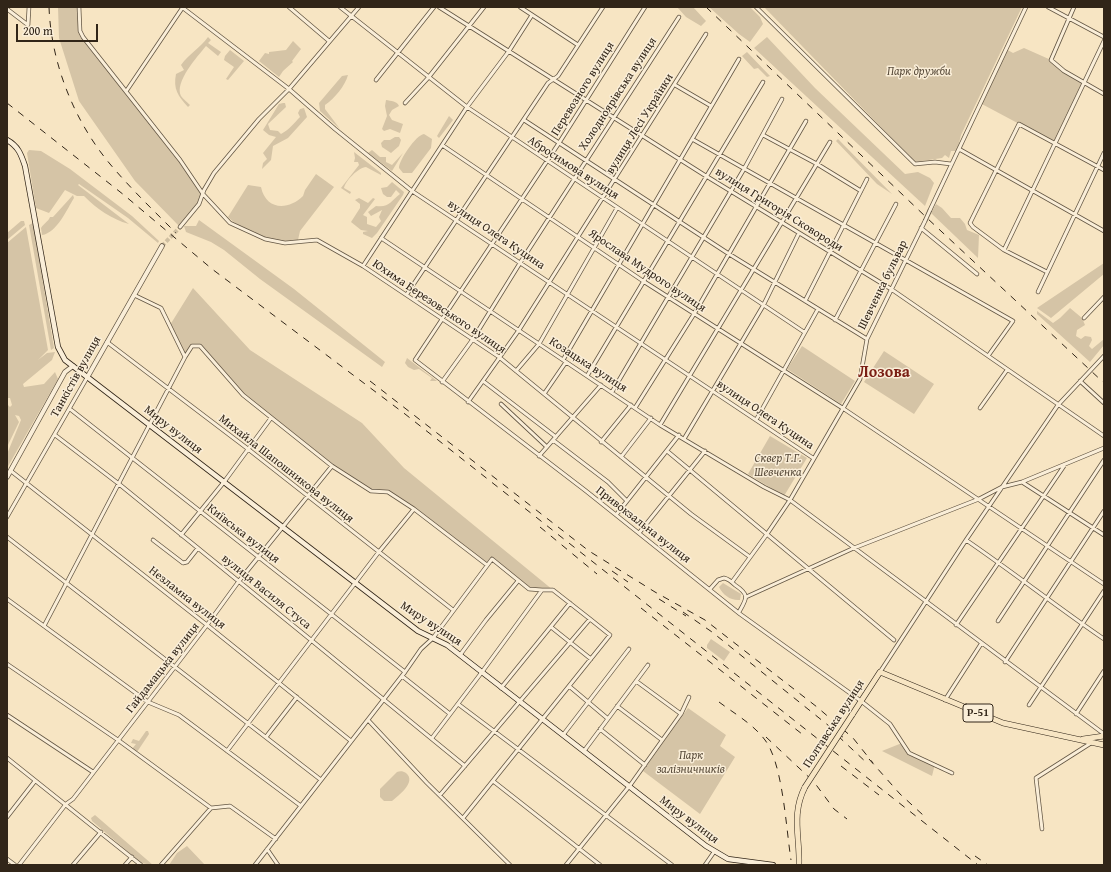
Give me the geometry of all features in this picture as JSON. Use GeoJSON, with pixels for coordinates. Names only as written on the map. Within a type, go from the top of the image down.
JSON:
{"type":"FeatureCollection","features":[{"type":"Feature","properties":{"kind":"main road","name":"Миру вулиця"},"geometry":{"type":"LineString","coordinates":[[7,140],[15,144],[21,152],[25,166],[58,347],[65,360],[88,376],[418,631],[447,645],[714,852],[728,859],[773,865]]}},
{"type":"Feature","properties":{"kind":"main road","name":"Р-51"},"geometry":{"type":"LineString","coordinates":[[880,672],[1003,723],[1104,745]]}},
{"type":"Feature","properties":{"kind":"main road","name":"Полтавська вулиця"},"geometry":{"type":"LineString","coordinates":[[798,865],[796,812],[799,798],[880,672]]}},
{"type":"Feature","properties":{"kind":"main road","name":"Р-51"},"geometry":{"type":"LineString","coordinates":[[1080,739],[1104,735]]}},
{"type":"Feature","properties":{"kind":"street"},"geometry":{"type":"LineString","coordinates":[[7,9],[28,25],[28,7]]}},
{"type":"Feature","properties":{"kind":"street","name":"Юхима Березовського вулиця"},"geometry":{"type":"LineString","coordinates":[[79,7],[80,31],[83,37],[127,90],[180,160],[202,194],[230,223],[265,239],[285,243],[317,240],[363,266],[407,294],[499,357],[601,442],[750,557]]}},
{"type":"Feature","properties":{"kind":"street"},"geometry":{"type":"LineString","coordinates":[[127,90],[183,7]]}},
{"type":"Feature","properties":{"kind":"street","name":"вулиця Олега Куцина"},"geometry":{"type":"LineString","coordinates":[[183,7],[289,89],[335,129],[412,191],[456,219],[665,361],[813,458]]}},
{"type":"Feature","properties":{"kind":"street","name":"Абросимова вулиця"},"geometry":{"type":"LineString","coordinates":[[340,7],[428,78],[511,138],[804,332]]}},
{"type":"Feature","properties":{"kind":"street"},"geometry":{"type":"LineString","coordinates":[[180,227],[199,204],[202,194],[219,167],[259,119],[289,89],[359,7]]}},
{"type":"Feature","properties":{"kind":"street"},"geometry":{"type":"LineString","coordinates":[[376,80],[434,7]]}},
{"type":"Feature","properties":{"kind":"street","name":"вулиця Григорія Сковороди"},"geometry":{"type":"LineString","coordinates":[[439,7],[680,160],[891,289],[1104,436]]}},
{"type":"Feature","properties":{"kind":"street"},"geometry":{"type":"LineString","coordinates":[[405,103],[428,78],[470,27],[484,7]]}},
{"type":"Feature","properties":{"kind":"street"},"geometry":{"type":"LineString","coordinates":[[520,7],[578,45]]}},
{"type":"Feature","properties":{"kind":"street"},"geometry":{"type":"LineString","coordinates":[[407,294],[548,82],[558,76],[603,7]]}},
{"type":"Feature","properties":{"kind":"street","name":"Перевозного вулиця"},"geometry":{"type":"LineString","coordinates":[[415,360],[559,143],[645,7]]}},
{"type":"Feature","properties":{"kind":"street"},"geometry":{"type":"LineString","coordinates":[[756,7],[915,164],[935,162],[951,164]]}},
{"type":"Feature","properties":{"kind":"street","name":"Шевченка бульвар"},"geometry":{"type":"LineString","coordinates":[[732,582],[790,500],[860,379],[867,339],[925,221],[951,164],[960,149],[1026,7]]}},
{"type":"Feature","properties":{"kind":"street"},"geometry":{"type":"LineString","coordinates":[[1048,7],[1104,38]]}},
{"type":"Feature","properties":{"kind":"street"},"geometry":{"type":"LineString","coordinates":[[1074,7],[1051,60],[1084,83],[1104,94]]}},
{"type":"Feature","properties":{"kind":"street"},"geometry":{"type":"LineString","coordinates":[[291,8],[329,41]]}},
{"type":"Feature","properties":{"kind":"street"},"geometry":{"type":"LineString","coordinates":[[363,266],[467,107],[509,51],[532,15]]}},
{"type":"Feature","properties":{"kind":"street","name":"Холодноярівська вулиця"},"geometry":{"type":"LineString","coordinates":[[442,382],[472,339],[679,17]]}},
{"type":"Feature","properties":{"kind":"street","name":"вулиця Лесі Українки"},"geometry":{"type":"LineString","coordinates":[[468,402],[519,330],[643,136],[706,34]]}},
{"type":"Feature","properties":{"kind":"street"},"geometry":{"type":"LineString","coordinates":[[1004,250],[1104,41]]}},
{"type":"Feature","properties":{"kind":"street"},"geometry":{"type":"LineString","coordinates":[[544,394],[564,361],[591,310],[739,59]]}},
{"type":"Feature","properties":{"kind":"street"},"geometry":{"type":"LineString","coordinates":[[587,376],[678,221],[763,82]]}},
{"type":"Feature","properties":{"kind":"street"},"geometry":{"type":"LineString","coordinates":[[674,85],[711,106]]}},
{"type":"Feature","properties":{"kind":"street"},"geometry":{"type":"LineString","coordinates":[[612,392],[744,169],[782,99]]}},
{"type":"Feature","properties":{"kind":"street"},"geometry":{"type":"LineString","coordinates":[[524,120],[729,254],[867,339]]}},
{"type":"Feature","properties":{"kind":"street"},"geometry":{"type":"LineString","coordinates":[[635,408],[694,314],[806,121]]}},
{"type":"Feature","properties":{"kind":"street"},"geometry":{"type":"LineString","coordinates":[[1047,272],[1004,250],[973,227],[970,223],[1019,124],[1104,170]]}},
{"type":"Feature","properties":{"kind":"street"},"geometry":{"type":"LineString","coordinates":[[763,135],[817,164],[861,191]]}},
{"type":"Feature","properties":{"kind":"street"},"geometry":{"type":"LineString","coordinates":[[692,140],[1013,322],[988,356]]}},
{"type":"Feature","properties":{"kind":"street"},"geometry":{"type":"LineString","coordinates":[[660,425],[755,270],[830,142]]}},
{"type":"Feature","properties":{"kind":"street","name":"Ярослава Мудрого вулиця"},"geometry":{"type":"LineString","coordinates":[[442,145],[643,281],[844,409],[1104,584]]}},
{"type":"Feature","properties":{"kind":"street"},"geometry":{"type":"LineString","coordinates":[[960,149],[1075,213],[1104,231]]}},
{"type":"Feature","properties":{"kind":"street"},"geometry":{"type":"LineString","coordinates":[[1038,292],[1104,153]]}},
{"type":"Feature","properties":{"kind":"street"},"geometry":{"type":"LineString","coordinates":[[804,301],[867,179]]}},
{"type":"Feature","properties":{"kind":"street"},"geometry":{"type":"LineString","coordinates":[[835,320],[874,243],[896,204]]}},
{"type":"Feature","properties":{"kind":"street"},"geometry":{"type":"LineString","coordinates":[[516,371],[539,344],[617,208]]}},
{"type":"Feature","properties":{"kind":"street"},"geometry":{"type":"LineString","coordinates":[[921,228],[977,274]]}},
{"type":"Feature","properties":{"kind":"street"},"geometry":{"type":"LineString","coordinates":[[684,439],[776,283],[799,233]]}},
{"type":"Feature","properties":{"kind":"street","name":"Козацька вулиця"},"geometry":{"type":"LineString","coordinates":[[381,238],[660,425],[790,500],[1104,735]]}},
{"type":"Feature","properties":{"kind":"street","name":"Танкістів вулиця"},"geometry":{"type":"LineString","coordinates":[[7,518],[26,482],[70,409],[162,246]]}},
{"type":"Feature","properties":{"kind":"street"},"geometry":{"type":"LineString","coordinates":[[134,295],[161,308],[185,357]]}},
{"type":"Feature","properties":{"kind":"street"},"geometry":{"type":"LineString","coordinates":[[1084,318],[1104,297]]}},
{"type":"Feature","properties":{"kind":"street"},"geometry":{"type":"LineString","coordinates":[[756,420],[818,309]]}},
{"type":"Feature","properties":{"kind":"street","name":"Михайла Шапошникова вулиця"},"geometry":{"type":"LineString","coordinates":[[107,342],[248,449],[378,553],[453,610]]}},
{"type":"Feature","properties":{"kind":"street"},"geometry":{"type":"LineString","coordinates":[[44,626],[192,346],[200,346],[243,395],[332,466],[371,491],[388,492],[414,509],[487,565]]}},
{"type":"Feature","properties":{"kind":"street"},"geometry":{"type":"LineString","coordinates":[[880,672],[966,540],[1058,405],[1104,356]]}},
{"type":"Feature","properties":{"kind":"street","name":"Привокзальна вулиця"},"geometry":{"type":"LineString","coordinates":[[415,360],[616,515],[710,590],[890,724],[909,753],[952,773]]}},
{"type":"Feature","properties":{"kind":"street"},"geometry":{"type":"LineString","coordinates":[[7,477],[65,372],[73,366]]}},
{"type":"Feature","properties":{"kind":"street"},"geometry":{"type":"LineString","coordinates":[[980,408],[1007,370]]}},
{"type":"Feature","properties":{"kind":"street"},"geometry":{"type":"LineString","coordinates":[[483,381],[608,482],[627,501]]}},
{"type":"Feature","properties":{"kind":"street"},"geometry":{"type":"LineString","coordinates":[[1080,381],[1104,403]]}},
{"type":"Feature","properties":{"kind":"street"},"geometry":{"type":"LineString","coordinates":[[539,456],[601,385]]}},
{"type":"Feature","properties":{"kind":"street"},"geometry":{"type":"LineString","coordinates":[[501,404],[547,447]]}},
{"type":"Feature","properties":{"kind":"street"},"geometry":{"type":"LineString","coordinates":[[601,442],[631,405]]}},
{"type":"Feature","properties":{"kind":"street","name":"Київська вулиця"},"geometry":{"type":"LineString","coordinates":[[70,409],[405,672]]}},
{"type":"Feature","properties":{"kind":"street"},"geometry":{"type":"LineString","coordinates":[[181,535],[224,482],[271,418]]}},
{"type":"Feature","properties":{"kind":"street"},"geometry":{"type":"LineString","coordinates":[[621,457],[651,418]]}},
{"type":"Feature","properties":{"kind":"street","name":"вулиця Василя Стуса"},"geometry":{"type":"LineString","coordinates":[[55,435],[119,484],[465,766]]}},
{"type":"Feature","properties":{"kind":"street"},"geometry":{"type":"LineString","coordinates":[[616,515],[678,435]]}},
{"type":"Feature","properties":{"kind":"street"},"geometry":{"type":"LineString","coordinates":[[739,612],[746,597],[854,548],[979,499],[1002,487],[1022,482],[1104,448]]}},
{"type":"Feature","properties":{"kind":"street"},"geometry":{"type":"LineString","coordinates":[[667,451],[894,640]]}},
{"type":"Feature","properties":{"kind":"street"},"geometry":{"type":"LineString","coordinates":[[639,533],[705,451]]}},
{"type":"Feature","properties":{"kind":"street"},"geometry":{"type":"LineString","coordinates":[[998,621],[1104,460]]}},
{"type":"Feature","properties":{"kind":"street"},"geometry":{"type":"LineString","coordinates":[[956,625],[1021,528],[1044,497],[1064,465]]}},
{"type":"Feature","properties":{"kind":"street","name":"Гайдамацька вулиця"},"geometry":{"type":"LineString","coordinates":[[19,865],[66,804],[73,799],[176,666],[239,581],[332,466]]}},
{"type":"Feature","properties":{"kind":"street","name":"Незламна вулиця"},"geometry":{"type":"LineString","coordinates":[[10,471],[207,625],[351,741]]}},
{"type":"Feature","properties":{"kind":"street"},"geometry":{"type":"LineString","coordinates":[[1022,482],[1104,535]]}},
{"type":"Feature","properties":{"kind":"street"},"geometry":{"type":"LineString","coordinates":[[227,751],[378,553],[414,509]]}},
{"type":"Feature","properties":{"kind":"street"},"geometry":{"type":"LineString","coordinates":[[1005,662],[1104,511]]}},
{"type":"Feature","properties":{"kind":"street"},"geometry":{"type":"LineString","coordinates":[[7,537],[249,722],[321,780]]}},
{"type":"Feature","properties":{"kind":"street"},"geometry":{"type":"LineString","coordinates":[[152,540],[183,563],[187,562],[198,548]]}},
{"type":"Feature","properties":{"kind":"street"},"geometry":{"type":"LineString","coordinates":[[966,540],[1024,580],[1046,600],[1104,639]]}},
{"type":"Feature","properties":{"kind":"street"},"geometry":{"type":"LineString","coordinates":[[255,865],[402,676],[421,649],[433,638],[492,559],[529,589],[553,590],[610,635],[463,818]]}},
{"type":"Feature","properties":{"kind":"street"},"geometry":{"type":"LineString","coordinates":[[710,590],[719,579],[725,578],[744,591],[746,597]]}},
{"type":"Feature","properties":{"kind":"street"},"geometry":{"type":"LineString","coordinates":[[460,655],[518,580]]}},
{"type":"Feature","properties":{"kind":"street"},"geometry":{"type":"LineString","coordinates":[[432,738],[542,590]]}},
{"type":"Feature","properties":{"kind":"street"},"geometry":{"type":"LineString","coordinates":[[1029,705],[1104,591]]}},
{"type":"Feature","properties":{"kind":"street"},"geometry":{"type":"LineString","coordinates":[[7,599],[148,702],[159,708],[176,713],[301,806]]}},
{"type":"Feature","properties":{"kind":"street"},"geometry":{"type":"LineString","coordinates":[[501,688],[570,604]]}},
{"type":"Feature","properties":{"kind":"street"},"geometry":{"type":"LineString","coordinates":[[440,795],[590,619]]}},
{"type":"Feature","properties":{"kind":"street"},"geometry":{"type":"LineString","coordinates":[[551,627],[569,643],[591,659]]}},
{"type":"Feature","properties":{"kind":"street"},"geometry":{"type":"LineString","coordinates":[[946,700],[981,644]]}},
{"type":"Feature","properties":{"kind":"street"},"geometry":{"type":"LineString","coordinates":[[563,735],[629,649]]}},
{"type":"Feature","properties":{"kind":"street"},"geometry":{"type":"LineString","coordinates":[[7,664],[118,740],[211,808],[230,806],[276,839]]}},
{"type":"Feature","properties":{"kind":"street"},"geometry":{"type":"LineString","coordinates":[[584,752],[648,665]]}},
{"type":"Feature","properties":{"kind":"street"},"geometry":{"type":"LineString","coordinates":[[1076,714],[1104,671]]}},
{"type":"Feature","properties":{"kind":"street"},"geometry":{"type":"LineString","coordinates":[[402,676],[450,714]]}},
{"type":"Feature","properties":{"kind":"street"},"geometry":{"type":"LineString","coordinates":[[636,681],[681,714]]}},
{"type":"Feature","properties":{"kind":"street"},"geometry":{"type":"LineString","coordinates":[[569,686],[587,703],[608,718]]}},
{"type":"Feature","properties":{"kind":"street"},"geometry":{"type":"LineString","coordinates":[[266,737],[297,697]]}},
{"type":"Feature","properties":{"kind":"street"},"geometry":{"type":"LineString","coordinates":[[566,865],[630,786],[681,714],[689,697]]}},
{"type":"Feature","properties":{"kind":"street"},"geometry":{"type":"LineString","coordinates":[[458,704],[672,865]]}},
{"type":"Feature","properties":{"kind":"street"},"geometry":{"type":"LineString","coordinates":[[617,706],[662,740]]}},
{"type":"Feature","properties":{"kind":"street"},"geometry":{"type":"LineString","coordinates":[[7,714],[93,772]]}},
{"type":"Feature","properties":{"kind":"street"},"geometry":{"type":"LineString","coordinates":[[368,720],[510,865]]}},
{"type":"Feature","properties":{"kind":"street"},"geometry":{"type":"LineString","coordinates":[[600,729],[645,765]]}},
{"type":"Feature","properties":{"kind":"street"},"geometry":{"type":"LineString","coordinates":[[1042,829],[1036,778],[1091,743]]}},
{"type":"Feature","properties":{"kind":"street"},"geometry":{"type":"LineString","coordinates":[[7,758],[141,865]]}},
{"type":"Feature","properties":{"kind":"street"},"geometry":{"type":"LineString","coordinates":[[7,817],[35,781]]}},
{"type":"Feature","properties":{"kind":"street"},"geometry":{"type":"LineString","coordinates":[[493,781],[600,865]]}},
{"type":"Feature","properties":{"kind":"street"},"geometry":{"type":"LineString","coordinates":[[161,865],[211,808]]}},
{"type":"Feature","properties":{"kind":"street"},"geometry":{"type":"LineString","coordinates":[[73,865],[101,832]]}},
{"type":"Feature","properties":{"kind":"street"},"geometry":{"type":"LineString","coordinates":[[267,849],[278,865]]}},
{"type":"Feature","properties":{"kind":"street"},"geometry":{"type":"LineString","coordinates":[[705,865],[714,852]]}},
{"type":"Feature","properties":{"kind":"street"},"geometry":{"type":"LineString","coordinates":[[125,865],[132,858]]}},
{"type":"Feature","properties":{"kind":"street"},"geometry":{"type":"LineString","coordinates":[[7,859],[15,865]]}},
{"type":"Feature","properties":{"kind":"green space"},"geometry":{"type":"Polygon","coordinates":[[[58,7],[79,7],[80,31],[180,160],[203,194],[201,199],[180,227],[135,181],[79,101],[59,38],[58,7]]]}},
{"type":"Feature","properties":{"kind":"green space"},"geometry":{"type":"Polygon","coordinates":[[[677,7],[693,7],[706,21],[701,26],[686,17],[677,7]]]}},
{"type":"Feature","properties":{"kind":"green space"},"geometry":{"type":"Polygon","coordinates":[[[709,7],[750,7],[760,17],[763,24],[750,42],[709,7]]]}},
{"type":"Feature","properties":{"kind":"green space","name":"Парк дружби"},"geometry":{"type":"Polygon","coordinates":[[[764,7],[1022,7],[961,135],[957,151],[951,151],[949,158],[945,155],[942,158],[915,162],[764,7]]]}},
{"type":"Feature","properties":{"kind":"green space"},"geometry":{"type":"Polygon","coordinates":[[[208,37],[211,40],[208,43],[221,52],[218,56],[206,46],[188,70],[181,84],[180,90],[181,96],[190,105],[188,107],[177,92],[175,84],[176,74],[184,70],[181,65],[208,37]]]}},
{"type":"Feature","properties":{"kind":"green space"},"geometry":{"type":"Polygon","coordinates":[[[767,37],[815,88],[905,174],[918,172],[930,178],[934,183],[925,206],[754,48],[767,37]]]}},
{"type":"Feature","properties":{"kind":"green space"},"geometry":{"type":"Polygon","coordinates":[[[293,41],[301,49],[292,61],[293,62],[279,77],[259,61],[265,53],[269,54],[269,52],[286,50],[293,41]]]}},
{"type":"Feature","properties":{"kind":"green space"},"geometry":{"type":"Polygon","coordinates":[[[1024,48],[1051,60],[1084,83],[1055,143],[980,103],[1006,49],[1013,53],[1024,48]]]}},
{"type":"Feature","properties":{"kind":"green space"},"geometry":{"type":"Polygon","coordinates":[[[230,50],[244,61],[228,80],[226,79],[234,67],[224,60],[225,56],[230,50]]]}},
{"type":"Feature","properties":{"kind":"green space"},"geometry":{"type":"Polygon","coordinates":[[[747,52],[770,76],[767,77],[758,68],[754,69],[742,56],[747,52]]]}},
{"type":"Feature","properties":{"kind":"green space"},"geometry":{"type":"Polygon","coordinates":[[[348,75],[339,92],[325,105],[325,109],[340,129],[320,111],[319,103],[342,76],[348,75]]]}},
{"type":"Feature","properties":{"kind":"green space"},"geometry":{"type":"Polygon","coordinates":[[[386,100],[395,102],[399,106],[392,110],[389,115],[392,120],[403,124],[400,133],[390,129],[384,131],[382,129],[387,116],[385,106],[386,100]]]}},
{"type":"Feature","properties":{"kind":"green space"},"geometry":{"type":"Polygon","coordinates":[[[285,103],[286,107],[268,124],[270,130],[278,131],[281,134],[284,132],[300,117],[298,113],[300,109],[304,108],[307,117],[288,138],[273,146],[271,160],[262,169],[263,163],[267,159],[263,153],[276,137],[269,135],[263,130],[279,104],[285,103]]]}},
{"type":"Feature","properties":{"kind":"green space"},"geometry":{"type":"Polygon","coordinates":[[[449,116],[453,120],[439,138],[437,136],[449,116]]]}},
{"type":"Feature","properties":{"kind":"green space"},"geometry":{"type":"Polygon","coordinates":[[[424,134],[432,139],[431,148],[412,173],[403,173],[399,168],[402,159],[408,148],[421,135],[424,134]]]}},
{"type":"Feature","properties":{"kind":"green space"},"geometry":{"type":"Polygon","coordinates":[[[395,137],[399,137],[401,140],[399,146],[391,153],[382,147],[381,143],[384,140],[390,140],[395,137]]]}},
{"type":"Feature","properties":{"kind":"green space"},"geometry":{"type":"Polygon","coordinates":[[[838,139],[892,194],[877,184],[836,141],[838,139]]]}},
{"type":"Feature","properties":{"kind":"green space"},"geometry":{"type":"Polygon","coordinates":[[[29,150],[41,151],[70,169],[132,216],[159,241],[158,243],[128,218],[79,184],[78,185],[129,224],[105,213],[84,196],[77,196],[65,190],[49,213],[36,208],[27,153],[29,150]]]}},
{"type":"Feature","properties":{"kind":"green space"},"geometry":{"type":"Polygon","coordinates":[[[372,150],[380,157],[386,157],[386,162],[392,165],[403,153],[392,171],[368,153],[372,150]]]}},
{"type":"Feature","properties":{"kind":"green space"},"geometry":{"type":"Polygon","coordinates":[[[354,152],[381,173],[381,175],[366,167],[359,170],[347,181],[345,185],[344,188],[351,192],[350,194],[341,188],[359,165],[358,162],[354,162],[354,152]]]}},
{"type":"Feature","properties":{"kind":"green space"},"geometry":{"type":"Polygon","coordinates":[[[316,174],[334,187],[300,231],[298,240],[291,242],[261,236],[242,227],[228,217],[248,185],[261,187],[264,195],[273,204],[285,206],[297,201],[303,196],[305,190],[316,174]]]}},
{"type":"Feature","properties":{"kind":"green space"},"geometry":{"type":"Polygon","coordinates":[[[392,182],[404,192],[403,195],[372,238],[363,234],[363,232],[368,231],[361,230],[351,222],[360,208],[360,204],[355,200],[359,198],[368,203],[373,198],[375,199],[363,215],[367,217],[367,224],[376,227],[381,221],[379,217],[382,210],[371,216],[368,212],[376,206],[387,205],[400,194],[396,190],[391,197],[387,197],[383,194],[381,188],[387,187],[392,182]]]}},
{"type":"Feature","properties":{"kind":"green space"},"geometry":{"type":"Polygon","coordinates":[[[73,195],[74,198],[57,225],[52,230],[42,235],[42,226],[50,217],[53,217],[73,195]]]}},
{"type":"Feature","properties":{"kind":"green space"},"geometry":{"type":"Polygon","coordinates":[[[936,204],[951,218],[960,218],[965,224],[967,230],[979,235],[978,258],[931,213],[936,204]]]}},
{"type":"Feature","properties":{"kind":"green space"},"geometry":{"type":"Polygon","coordinates":[[[199,220],[294,289],[385,362],[382,367],[260,279],[224,250],[211,242],[186,232],[184,226],[196,226],[199,220]]]}},
{"type":"Feature","properties":{"kind":"green space"},"geometry":{"type":"Polygon","coordinates":[[[21,221],[24,221],[25,225],[7,240],[7,233],[21,221]]]}},
{"type":"Feature","properties":{"kind":"green space"},"geometry":{"type":"Polygon","coordinates":[[[33,223],[54,348],[51,350],[29,225],[33,223]]]}},
{"type":"Feature","properties":{"kind":"green space"},"geometry":{"type":"Polygon","coordinates":[[[26,227],[48,350],[38,360],[47,353],[55,352],[52,360],[23,384],[24,387],[44,384],[55,372],[58,379],[7,468],[7,454],[21,420],[19,416],[15,415],[19,422],[7,447],[7,404],[10,407],[12,405],[10,398],[7,398],[7,243],[26,227]]]}},
{"type":"Feature","properties":{"kind":"green space"},"geometry":{"type":"Polygon","coordinates":[[[1104,263],[1104,274],[1051,318],[1037,308],[1104,263]]]}},
{"type":"Feature","properties":{"kind":"green space"},"geometry":{"type":"Polygon","coordinates":[[[193,288],[250,350],[362,423],[404,468],[553,590],[533,591],[492,559],[487,565],[414,509],[388,492],[371,491],[332,466],[243,395],[200,346],[192,346],[185,357],[170,325],[193,288]]]}},
{"type":"Feature","properties":{"kind":"green space"},"geometry":{"type":"Polygon","coordinates":[[[1070,308],[1082,318],[1085,325],[1077,330],[1076,336],[1081,339],[1085,336],[1091,337],[1092,340],[1089,346],[1092,349],[1104,339],[1104,345],[1090,362],[1037,314],[1037,311],[1053,323],[1070,308]]]}},
{"type":"Feature","properties":{"kind":"green space"},"geometry":{"type":"Polygon","coordinates":[[[802,346],[855,381],[841,404],[787,369],[802,346]]]}},
{"type":"Feature","properties":{"kind":"green space"},"geometry":{"type":"Polygon","coordinates":[[[884,351],[934,384],[914,414],[864,382],[884,351]]]}},
{"type":"Feature","properties":{"kind":"green space"},"geometry":{"type":"Polygon","coordinates":[[[407,358],[437,381],[430,381],[432,378],[419,369],[414,370],[408,367],[405,363],[407,358]]]}},
{"type":"Feature","properties":{"kind":"green space","name":"Сквер Т.Г. Шевченка"},"geometry":{"type":"Polygon","coordinates":[[[770,436],[807,458],[784,496],[748,474],[770,436]]]}},
{"type":"Feature","properties":{"kind":"green space"},"geometry":{"type":"Polygon","coordinates":[[[723,583],[741,594],[740,600],[733,600],[723,593],[719,587],[723,583]]]}},
{"type":"Feature","properties":{"kind":"green space"},"geometry":{"type":"Polygon","coordinates":[[[711,639],[730,652],[724,661],[707,648],[707,645],[711,639]]]}},
{"type":"Feature","properties":{"kind":"green space","name":"Парк залізничників"},"geometry":{"type":"Polygon","coordinates":[[[688,708],[726,735],[720,746],[735,757],[700,814],[643,771],[688,708]]]}},
{"type":"Feature","properties":{"kind":"green space"},"geometry":{"type":"Polygon","coordinates":[[[146,731],[148,731],[149,734],[137,752],[132,749],[136,744],[131,743],[133,739],[139,741],[146,731]]]}},
{"type":"Feature","properties":{"kind":"green space"},"geometry":{"type":"Polygon","coordinates":[[[902,743],[909,753],[935,764],[932,776],[882,751],[902,743]]]}},
{"type":"Feature","properties":{"kind":"green space"},"geometry":{"type":"Polygon","coordinates":[[[402,771],[406,773],[409,777],[408,784],[392,801],[384,801],[380,797],[380,789],[397,772],[402,771]]]}},
{"type":"Feature","properties":{"kind":"green space"},"geometry":{"type":"Polygon","coordinates":[[[95,815],[153,865],[141,863],[92,821],[91,818],[95,815]]]}},
{"type":"Feature","properties":{"kind":"green space"},"geometry":{"type":"Polygon","coordinates":[[[187,846],[205,865],[169,865],[177,853],[187,846]]]}},
{"type":"Feature","properties":{"kind":"tunnel"},"geometry":{"type":"LineString","coordinates":[[162,246],[180,227]]}},
{"type":"Feature","properties":{"kind":"railway"},"geometry":{"type":"LineString","coordinates":[[49,7],[54,49],[75,110],[97,147],[110,164],[176,233]]}},
{"type":"Feature","properties":{"kind":"railway"},"geometry":{"type":"LineString","coordinates":[[706,7],[927,218],[1104,383]]}},
{"type":"Feature","properties":{"kind":"railway"},"geometry":{"type":"LineString","coordinates":[[7,103],[124,195],[212,269],[405,414],[978,865]]}},
{"type":"Feature","properties":{"kind":"railway"},"geometry":{"type":"LineString","coordinates":[[370,381],[589,551],[655,592],[705,620],[817,707],[853,738],[873,763]]}},
{"type":"Feature","properties":{"kind":"railway"},"geometry":{"type":"LineString","coordinates":[[540,527],[597,574]]}},
{"type":"Feature","properties":{"kind":"railway"},"geometry":{"type":"LineString","coordinates":[[612,571],[628,582]]}},
{"type":"Feature","properties":{"kind":"railway"},"geometry":{"type":"LineString","coordinates":[[659,599],[686,616]]}},
{"type":"Feature","properties":{"kind":"railway"},"geometry":{"type":"LineString","coordinates":[[641,608],[802,734]]}},
{"type":"Feature","properties":{"kind":"railway"},"geometry":{"type":"LineString","coordinates":[[683,612],[712,632],[844,738]]}},
{"type":"Feature","properties":{"kind":"railway"},"geometry":{"type":"LineString","coordinates":[[719,702],[755,729],[765,740],[771,751],[780,780],[791,860]]}},
{"type":"Feature","properties":{"kind":"railway"},"geometry":{"type":"LineString","coordinates":[[838,736],[868,764]]}},
{"type":"Feature","properties":{"kind":"railway"},"geometry":{"type":"LineString","coordinates":[[766,737],[814,782],[834,809],[847,819]]}},
{"type":"Feature","properties":{"kind":"railway"},"geometry":{"type":"LineString","coordinates":[[869,759],[900,794],[923,815]]}},
{"type":"Feature","properties":{"kind":"railway"},"geometry":{"type":"LineString","coordinates":[[841,766],[879,795]]}},
{"type":"Feature","properties":{"kind":"railway"},"geometry":{"type":"LineString","coordinates":[[975,856],[988,865]]}},
{"type":"Feature","properties":{"kind":"district","name":"Лозова"},"geometry":{"type":"Point","coordinates":[884,373]}}]}
